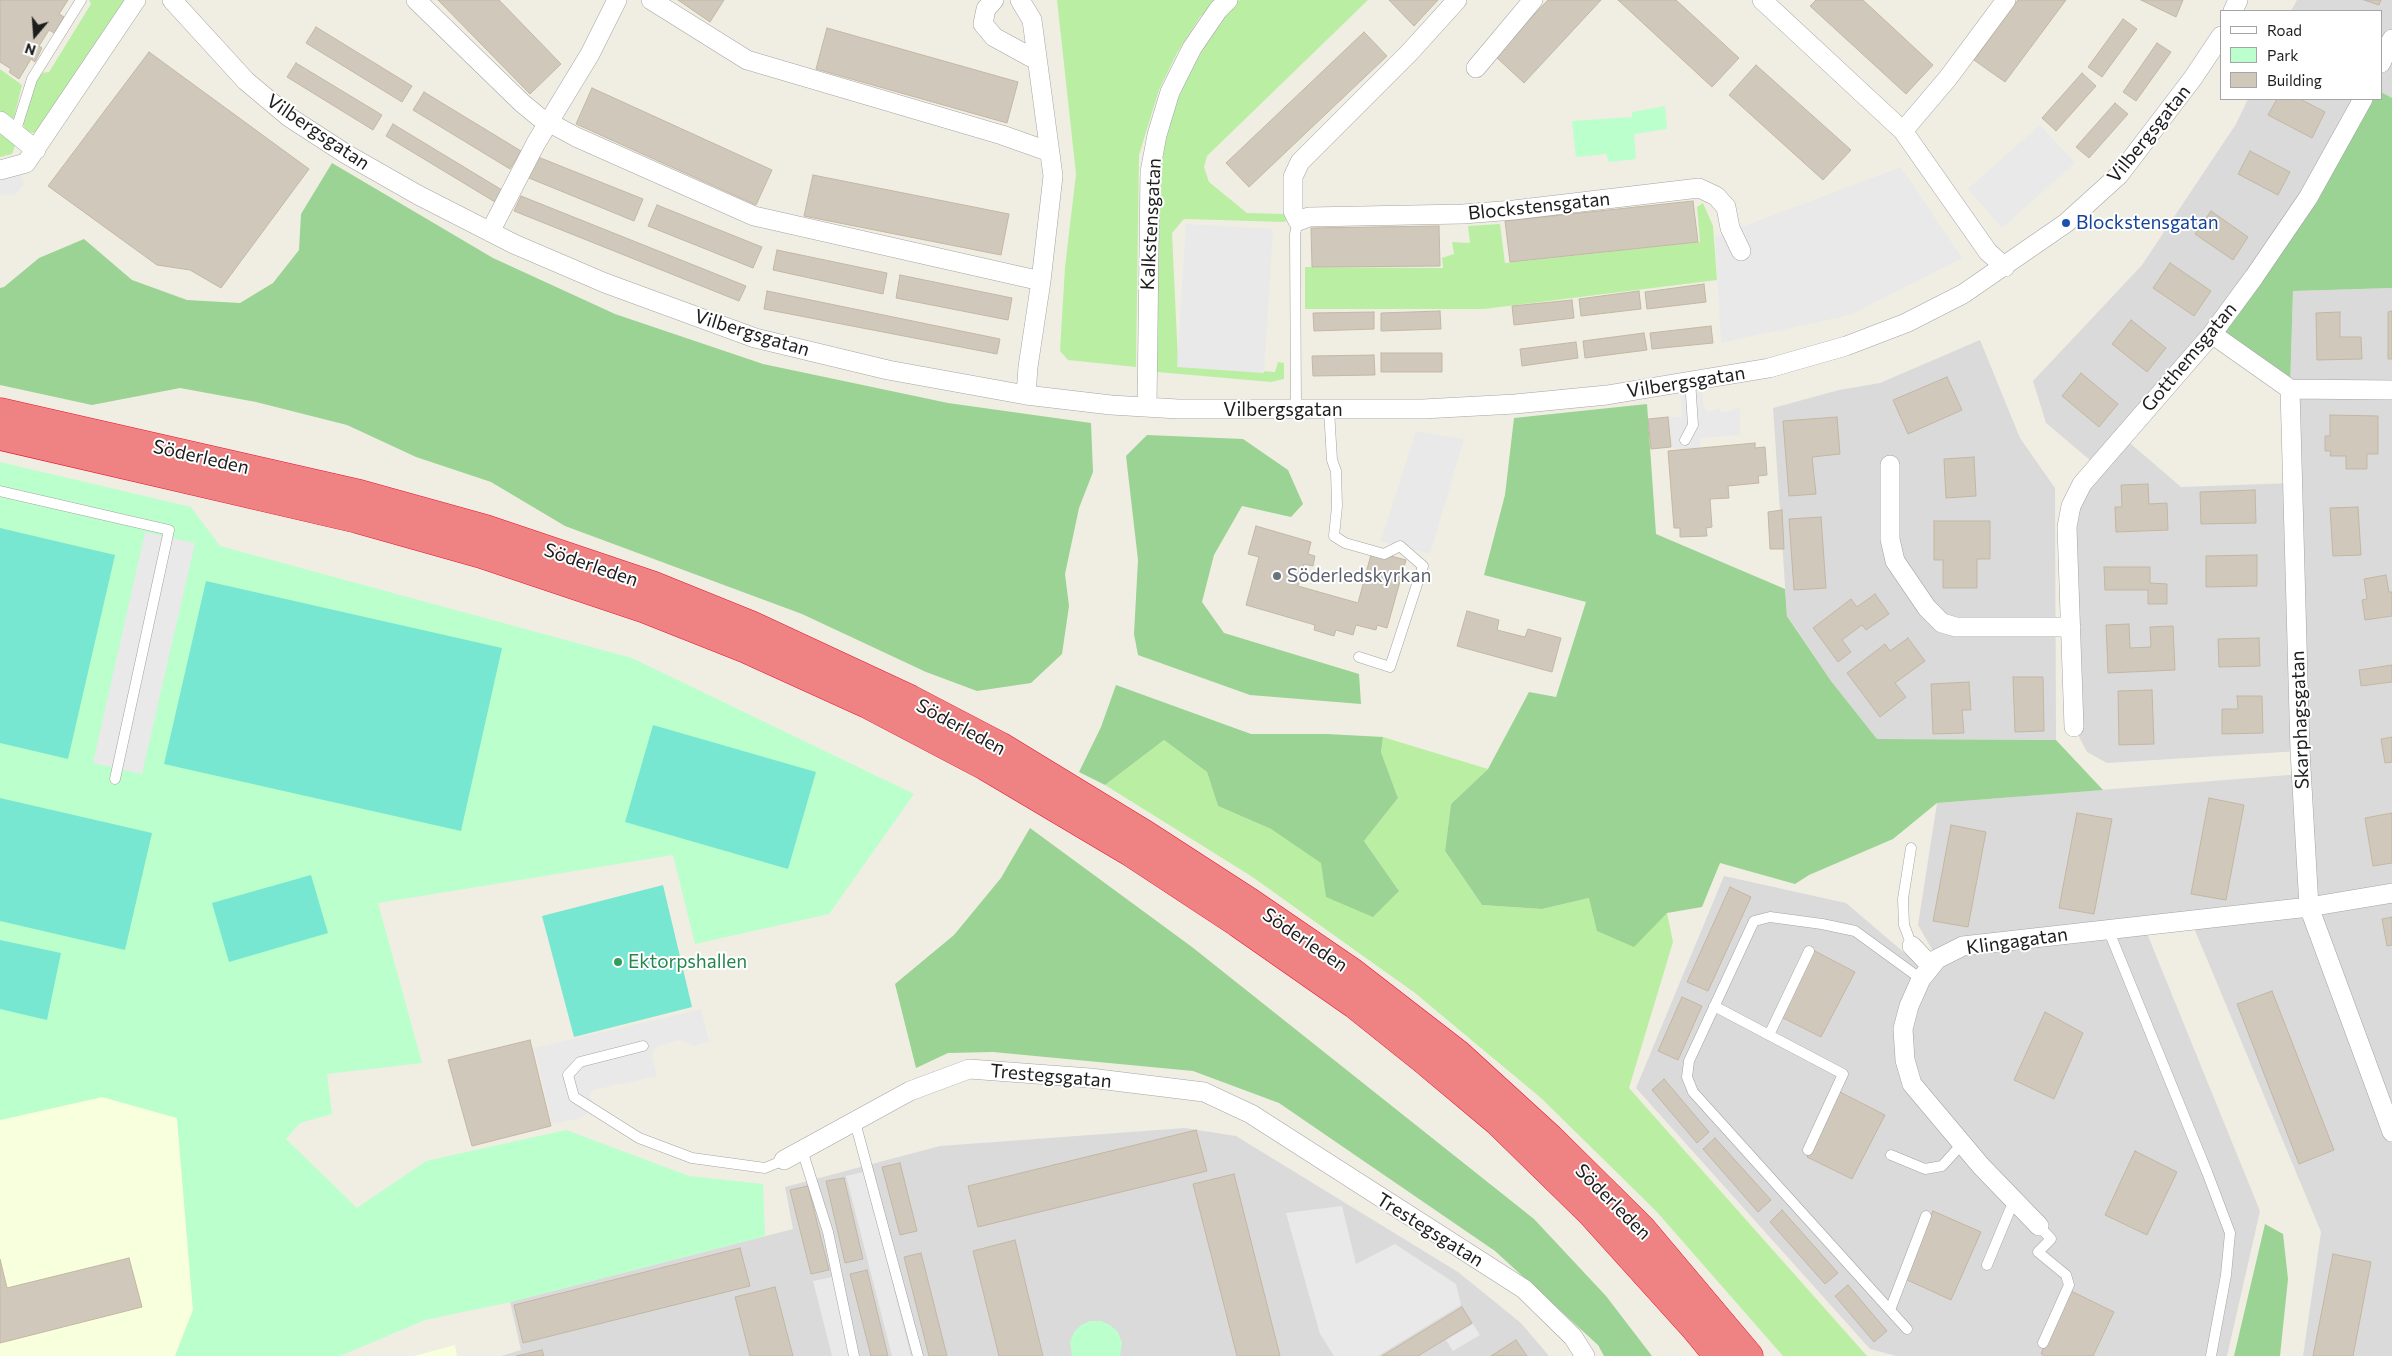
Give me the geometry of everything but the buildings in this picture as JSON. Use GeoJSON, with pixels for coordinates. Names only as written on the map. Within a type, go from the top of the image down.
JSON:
{"type":"FeatureCollection","features":[{"type":"Feature","properties":{"kind":"highway","name":"Söderleden"},"geometry":{"type":"LineString","coordinates":[[0,412],[350,492],[495,532],[652,585],[751,625],[910,700],[1000,746],[1146,834],[1251,903],[1352,972],[1458,1054],[1550,1138],[1642,1229],[1749,1356]]}},
{"type":"Feature","properties":{"kind":"highway","name":"Söderleden"},"geometry":{"type":"LineString","coordinates":[[0,436],[348,517],[481,554],[645,609],[746,649],[866,704],[985,766],[1130,852],[1238,923],[1354,1004],[1424,1060],[1497,1121],[1592,1214],[1718,1356]]}},
{"type":"Feature","properties":{"kind":"street"},"geometry":{"type":"LineString","coordinates":[[0,170],[26,162],[36,150],[136,0]]}},
{"type":"Feature","properties":{"kind":"street","name":"Vilbergsgatan"},"geometry":{"type":"LineString","coordinates":[[172,0],[246,81],[288,117],[346,154],[490,232],[605,283],[755,338],[888,370],[1026,395],[1147,407],[1296,410],[1424,410],[1607,395],[1769,368],[1846,346],[1906,324],[1963,294],[2066,224],[2119,175],[2193,78],[2220,38]]}},
{"type":"Feature","properties":{"kind":"street"},"geometry":{"type":"LineString","coordinates":[[416,0],[522,103],[549,122],[576,137],[754,216],[1041,281]]}},
{"type":"Feature","properties":{"kind":"street"},"geometry":{"type":"LineString","coordinates":[[490,232],[536,143],[590,54],[617,0]]}},
{"type":"Feature","properties":{"kind":"street"},"geometry":{"type":"LineString","coordinates":[[651,0],[747,60],[1002,135],[1050,152]]}},
{"type":"Feature","properties":{"kind":"street"},"geometry":{"type":"LineString","coordinates":[[994,0],[986,9],[983,24],[994,37],[1036,60]]}},
{"type":"Feature","properties":{"kind":"street"},"geometry":{"type":"LineString","coordinates":[[1020,0],[1032,20],[1053,176],[1026,395]]}},
{"type":"Feature","properties":{"kind":"street","name":"Kalkstensgatan"},"geometry":{"type":"LineString","coordinates":[[1147,407],[1150,182],[1157,135],[1170,92],[1192,48],[1218,10],[1228,0]]}},
{"type":"Feature","properties":{"kind":"street"},"geometry":{"type":"LineString","coordinates":[[1298,221],[1292,211],[1292,177],[1300,162],[1409,53],[1457,0]]}},
{"type":"Feature","properties":{"kind":"street"},"geometry":{"type":"LineString","coordinates":[[1476,68],[1533,0]]}},
{"type":"Feature","properties":{"kind":"street"},"geometry":{"type":"LineString","coordinates":[[1762,0],[1903,131],[1988,252],[2005,267]]}},
{"type":"Feature","properties":{"kind":"street"},"geometry":{"type":"LineString","coordinates":[[1903,131],[1948,78],[2006,0]]}},
{"type":"Feature","properties":{"kind":"street"},"geometry":{"type":"LineString","coordinates":[[2382,61],[2392,39]]}},
{"type":"Feature","properties":{"kind":"street","name":"Gotthemsgatan"},"geometry":{"type":"LineString","coordinates":[[2074,727],[2067,527],[2071,506],[2082,484],[2212,334],[2308,198],[2362,100]]}},
{"type":"Feature","properties":{"kind":"street"},"geometry":{"type":"LineString","coordinates":[[0,121],[36,150]]}},
{"type":"Feature","properties":{"kind":"street","name":"Blockstensgatan"},"geometry":{"type":"LineString","coordinates":[[1298,221],[1309,217],[1463,214],[1506,211],[1698,188],[1716,196],[1726,208],[1730,228],[1741,251]]}},
{"type":"Feature","properties":{"kind":"street"},"geometry":{"type":"LineString","coordinates":[[2212,334],[2290,389],[2392,390]]}},
{"type":"Feature","properties":{"kind":"street","name":"Skarphagsgatan"},"geometry":{"type":"LineString","coordinates":[[2290,389],[2300,741],[2309,907],[2392,1132]]}},
{"type":"Feature","properties":{"kind":"street"},"geometry":{"type":"LineString","coordinates":[[1890,465],[1890,539],[1895,561],[1927,608],[1942,623],[1956,627],[2071,627]]}},
{"type":"Feature","properties":{"kind":"street","name":"Klingagatan"},"geometry":{"type":"LineString","coordinates":[[2039,1226],[1962,1144],[1912,1084],[1905,1060],[1903,1029],[1909,1006],[1926,973],[1937,959],[1963,946],[2309,907],[2392,893]]}},
{"type":"Feature","properties":{"kind":"street"},"geometry":{"type":"LineString","coordinates":[[1912,946],[1926,973]]}},
{"type":"Feature","properties":{"kind":"street","name":"Trestegsgatan"},"geometry":{"type":"LineString","coordinates":[[784,1160],[910,1091],[969,1069],[1090,1078],[1204,1092],[1252,1114],[1524,1289],[1573,1338],[1585,1356]]}},
{"type":"Feature","properties":{"kind":"lane"},"geometry":{"type":"LineString","coordinates":[[15,133],[32,78],[81,0]]}},
{"type":"Feature","properties":{"kind":"lane"},"geometry":{"type":"LineString","coordinates":[[1296,410],[1295,234],[1298,221]]}},
{"type":"Feature","properties":{"kind":"lane"},"geometry":{"type":"LineString","coordinates":[[1685,440],[1693,425],[1690,380]]}},
{"type":"Feature","properties":{"kind":"lane"},"geometry":{"type":"LineString","coordinates":[[1329,410],[1332,460],[1336,471],[1337,506],[1334,536],[1345,543],[1384,554],[1400,546],[1423,566],[1390,667],[1359,657]]}},
{"type":"Feature","properties":{"kind":"lane"},"geometry":{"type":"LineString","coordinates":[[0,491],[169,530],[115,779]]}},
{"type":"Feature","properties":{"kind":"lane"},"geometry":{"type":"LineString","coordinates":[[1911,848],[1903,899],[1904,924],[1912,946]]}},
{"type":"Feature","properties":{"kind":"lane"},"geometry":{"type":"LineString","coordinates":[[1907,1329],[1693,1092],[1688,1077],[1689,1061],[1754,921],[1770,918],[1822,924],[1855,931],[1926,973]]}},
{"type":"Feature","properties":{"kind":"lane"},"geometry":{"type":"LineString","coordinates":[[2108,929],[2208,1172],[2230,1233],[2226,1275],[2211,1356]]}},
{"type":"Feature","properties":{"kind":"lane"},"geometry":{"type":"LineString","coordinates":[[1769,1034],[1809,950]]}},
{"type":"Feature","properties":{"kind":"lane"},"geometry":{"type":"LineString","coordinates":[[1714,1006],[1843,1074],[1808,1150]]}},
{"type":"Feature","properties":{"kind":"lane","name":"Trestegsgatan"},"geometry":{"type":"LineString","coordinates":[[644,1046],[580,1062],[568,1075],[574,1096],[640,1138],[692,1158],[765,1168],[784,1160]]}},
{"type":"Feature","properties":{"kind":"lane"},"geometry":{"type":"LineString","coordinates":[[855,1122],[918,1356]]}},
{"type":"Feature","properties":{"kind":"lane"},"geometry":{"type":"LineString","coordinates":[[1891,1155],[1926,1169],[1942,1166],[1962,1144]]}},
{"type":"Feature","properties":{"kind":"lane"},"geometry":{"type":"LineString","coordinates":[[802,1150],[828,1232],[854,1356]]}},
{"type":"Feature","properties":{"kind":"lane"},"geometry":{"type":"LineString","coordinates":[[1987,1265],[2014,1200]]}},
{"type":"Feature","properties":{"kind":"lane"},"geometry":{"type":"LineString","coordinates":[[1890,1310],[1926,1216]]}},
{"type":"Feature","properties":{"kind":"lane"},"geometry":{"type":"LineString","coordinates":[[2039,1226],[2051,1239],[2038,1252],[2066,1275],[2069,1285],[2043,1343]]}},
{"type":"Feature","properties":{"kind":"shaded area"},"geometry":{"type":"Polygon","coordinates":[[[2297,0],[2392,0],[2392,98],[2382,93],[2382,10],[2292,10],[2297,0]]]}},
{"type":"Feature","properties":{"kind":"shaded area"},"geometry":{"type":"Polygon","coordinates":[[[2248,100],[2362,100],[2308,198],[2123,437],[2181,487],[2292,483],[2290,389],[2293,291],[2392,288],[2392,1356],[2303,1356],[2321,1232],[2191,921],[2144,926],[2260,1211],[2227,1356],[1896,1356],[1870,1349],[1636,1088],[1724,876],[1846,903],[1927,972],[1937,958],[1918,925],[1937,803],[2301,774],[2300,751],[2107,763],[2087,752],[2074,727],[2067,527],[2097,466],[2046,423],[2033,381],[2142,265],[2236,124],[2248,100]]]}},
{"type":"Feature","properties":{"kind":"shaded area"},"geometry":{"type":"Polygon","coordinates":[[[2040,125],[2075,163],[2002,228],[1968,189],[2040,125]]]}},
{"type":"Feature","properties":{"kind":"shaded area"},"geometry":{"type":"Polygon","coordinates":[[[17,167],[24,184],[15,195],[0,194],[0,170],[17,167]]]}},
{"type":"Feature","properties":{"kind":"shaded area"},"geometry":{"type":"Polygon","coordinates":[[[1901,167],[1962,258],[1850,315],[1721,343],[1715,237],[1901,167]]]}},
{"type":"Feature","properties":{"kind":"shaded area"},"geometry":{"type":"Polygon","coordinates":[[[1186,224],[1273,229],[1264,373],[1177,367],[1186,224]]]}},
{"type":"Feature","properties":{"kind":"shaded area"},"geometry":{"type":"Polygon","coordinates":[[[1980,340],[2020,438],[2055,488],[2056,740],[1877,739],[1831,681],[1787,615],[1773,408],[1839,390],[1880,383],[1980,340]]]}},
{"type":"Feature","properties":{"kind":"shaded area"},"geometry":{"type":"Polygon","coordinates":[[[1702,391],[1704,408],[1709,412],[1719,408],[1721,413],[1740,408],[1740,435],[1700,438],[1700,448],[1678,450],[1671,447],[1668,417],[1682,417],[1680,395],[1702,391]]]}},
{"type":"Feature","properties":{"kind":"shaded area"},"geometry":{"type":"Polygon","coordinates":[[[1416,431],[1464,439],[1430,554],[1381,541],[1416,431]]]}},
{"type":"Feature","properties":{"kind":"shaded area"},"geometry":{"type":"Polygon","coordinates":[[[0,528],[115,555],[68,759],[0,743],[0,528]]]}},
{"type":"Feature","properties":{"kind":"shaded area"},"geometry":{"type":"Polygon","coordinates":[[[145,532],[195,543],[142,774],[93,763],[145,532]]]}},
{"type":"Feature","properties":{"kind":"shaded area"},"geometry":{"type":"Polygon","coordinates":[[[206,581],[502,648],[461,831],[164,764],[206,581]]]}},
{"type":"Feature","properties":{"kind":"shaded area"},"geometry":{"type":"Polygon","coordinates":[[[653,725],[816,772],[788,869],[625,822],[653,725]]]}},
{"type":"Feature","properties":{"kind":"shaded area"},"geometry":{"type":"Polygon","coordinates":[[[0,798],[152,833],[125,950],[0,921],[0,798]]]}},
{"type":"Feature","properties":{"kind":"shaded area"},"geometry":{"type":"Polygon","coordinates":[[[311,875],[328,933],[229,962],[212,903],[311,875]]]}},
{"type":"Feature","properties":{"kind":"shaded area","name":"Ektorpshallen"},"geometry":{"type":"Polygon","coordinates":[[[663,885],[692,1007],[574,1037],[542,916],[663,885]]]}},
{"type":"Feature","properties":{"kind":"shaded area"},"geometry":{"type":"Polygon","coordinates":[[[0,940],[61,953],[47,1020],[0,1009],[0,940]]]}},
{"type":"Feature","properties":{"kind":"shaded area"},"geometry":{"type":"Polygon","coordinates":[[[701,1009],[709,1042],[694,1046],[680,1040],[657,1046],[652,1055],[657,1076],[593,1090],[589,1096],[596,1105],[581,1118],[552,1124],[534,1048],[701,1009]]]}},
{"type":"Feature","properties":{"kind":"shaded area"},"geometry":{"type":"Polygon","coordinates":[[[102,1097],[177,1117],[193,1310],[175,1356],[0,1356],[0,1120],[102,1097]]]}},
{"type":"Feature","properties":{"kind":"shaded area"},"geometry":{"type":"Polygon","coordinates":[[[1185,1128],[1236,1136],[1458,1272],[1521,1323],[1549,1356],[501,1356],[521,1350],[510,1302],[793,1229],[785,1187],[940,1146],[1185,1128]]]}},
{"type":"Feature","properties":{"kind":"shaded area"},"geometry":{"type":"Polygon","coordinates":[[[864,1172],[911,1356],[892,1356],[846,1176],[864,1172]]]}},
{"type":"Feature","properties":{"kind":"shaded area"},"geometry":{"type":"Polygon","coordinates":[[[1342,1206],[1356,1264],[1395,1244],[1456,1284],[1461,1305],[1378,1356],[1334,1356],[1320,1334],[1286,1213],[1342,1206]]]}},
{"type":"Feature","properties":{"kind":"shaded area"},"geometry":{"type":"Polygon","coordinates":[[[832,1277],[852,1356],[832,1356],[813,1281],[832,1277]]]}},
{"type":"Feature","properties":{"kind":"shaded area"},"geometry":{"type":"Polygon","coordinates":[[[1473,1324],[1480,1335],[1453,1351],[1446,1340],[1473,1324]]]}},
{"type":"Feature","properties":{"kind":"shaded area"},"geometry":{"type":"Polygon","coordinates":[[[455,1345],[457,1356],[414,1356],[455,1345]]]}},
{"type":"Feature","properties":{"kind":"green space"},"geometry":{"type":"Polygon","coordinates":[[[89,0],[127,0],[42,128],[33,133],[26,131],[23,124],[34,83],[41,73],[49,72],[91,4],[89,0]]]}},
{"type":"Feature","properties":{"kind":"green space"},"geometry":{"type":"Polygon","coordinates":[[[1057,0],[1217,0],[1200,17],[1177,53],[1159,90],[1139,155],[1136,367],[1068,360],[1060,351],[1065,267],[1076,174],[1057,0]]]}},
{"type":"Feature","properties":{"kind":"green space"},"geometry":{"type":"Polygon","coordinates":[[[1368,0],[1207,156],[1204,167],[1209,182],[1247,213],[1284,214],[1289,219],[1284,222],[1184,219],[1172,233],[1178,361],[1198,367],[1275,372],[1278,362],[1284,363],[1284,379],[1271,382],[1157,372],[1159,198],[1164,146],[1173,110],[1187,78],[1204,47],[1237,1],[1368,0]]]}},
{"type":"Feature","properties":{"kind":"green space"},"geometry":{"type":"Polygon","coordinates":[[[0,69],[22,85],[14,118],[8,120],[0,113],[0,69]]]}},
{"type":"Feature","properties":{"kind":"green space"},"geometry":{"type":"Polygon","coordinates":[[[2382,93],[2392,98],[2392,288],[2293,291],[2290,389],[2212,334],[2362,100],[2382,100],[2382,93]]]}},
{"type":"Feature","properties":{"kind":"green space"},"geometry":{"type":"Polygon","coordinates":[[[1665,106],[1667,129],[1634,134],[1636,159],[1609,162],[1606,154],[1576,157],[1572,121],[1632,117],[1632,112],[1665,106]]]}},
{"type":"Feature","properties":{"kind":"green space"},"geometry":{"type":"Polygon","coordinates":[[[0,129],[12,139],[15,146],[12,154],[0,157],[0,129]]]}},
{"type":"Feature","properties":{"kind":"green space"},"geometry":{"type":"Polygon","coordinates":[[[332,163],[493,258],[615,314],[763,364],[948,403],[1091,423],[1093,472],[1079,508],[1065,574],[1069,606],[1062,654],[1031,683],[977,691],[926,672],[802,614],[565,526],[491,482],[416,457],[347,425],[256,402],[180,388],[92,405],[0,385],[0,288],[4,287],[39,258],[84,239],[132,280],[187,300],[240,303],[273,283],[299,250],[301,214],[332,163]]]}},
{"type":"Feature","properties":{"kind":"green space"},"geometry":{"type":"Polygon","coordinates":[[[1703,203],[1713,226],[1717,280],[1484,309],[1305,309],[1305,267],[1443,268],[1442,258],[1454,254],[1452,242],[1470,243],[1468,226],[1500,224],[1505,263],[1700,242],[1697,207],[1703,203]]]}},
{"type":"Feature","properties":{"kind":"green space"},"geometry":{"type":"Polygon","coordinates":[[[1647,404],[1656,534],[1785,589],[1787,616],[1831,681],[1877,739],[2056,740],[2103,790],[1937,803],[1893,839],[1809,875],[1795,884],[1720,863],[1702,907],[1667,913],[1634,947],[1597,931],[1589,898],[1542,909],[1482,905],[1445,851],[1451,804],[1488,769],[1529,692],[1556,697],[1586,602],[1484,575],[1505,495],[1514,418],[1647,404]]]}},
{"type":"Feature","properties":{"kind":"green space"},"geometry":{"type":"Polygon","coordinates":[[[1147,435],[1243,439],[1288,470],[1303,504],[1291,517],[1242,506],[1214,555],[1202,602],[1224,633],[1359,674],[1361,704],[1250,695],[1138,655],[1134,634],[1138,560],[1126,456],[1147,435]]]}},
{"type":"Feature","properties":{"kind":"green space"},"geometry":{"type":"Polygon","coordinates":[[[0,462],[191,507],[220,546],[632,658],[914,794],[829,914],[695,944],[673,855],[378,903],[422,1063],[327,1074],[332,1114],[300,1123],[286,1139],[357,1208],[426,1161],[566,1130],[689,1176],[763,1184],[765,1236],[511,1302],[425,1320],[340,1356],[175,1356],[193,1310],[177,1118],[102,1097],[0,1120],[0,462]]]}},
{"type":"Feature","properties":{"kind":"green space"},"geometry":{"type":"Polygon","coordinates":[[[1116,685],[1251,734],[1327,734],[1383,737],[1381,752],[1398,798],[1364,841],[1399,891],[1373,917],[1326,897],[1321,863],[1271,829],[1218,806],[1207,772],[1164,740],[1105,785],[1079,772],[1101,727],[1116,685]]]}},
{"type":"Feature","properties":{"kind":"green space"},"geometry":{"type":"Polygon","coordinates":[[[1383,737],[1488,769],[1451,804],[1445,851],[1482,905],[1542,909],[1589,898],[1667,913],[1673,942],[1629,1088],[1867,1356],[1783,1356],[1656,1211],[1541,1098],[1415,993],[1251,876],[1105,785],[1164,740],[1207,772],[1218,806],[1271,829],[1322,863],[1399,891],[1364,841],[1398,798],[1381,752],[1383,737]]]}},
{"type":"Feature","properties":{"kind":"green space"},"geometry":{"type":"Polygon","coordinates":[[[1030,828],[1192,947],[1534,1219],[1606,1296],[1652,1356],[1604,1356],[1598,1345],[1495,1251],[1279,1103],[1193,1071],[993,1052],[948,1053],[916,1068],[895,984],[954,935],[1001,878],[1030,828]]]}},
{"type":"Feature","properties":{"kind":"green space"},"geometry":{"type":"Polygon","coordinates":[[[2265,1224],[2283,1234],[2288,1279],[2280,1356],[2234,1356],[2265,1224]]]}},
{"type":"Feature","properties":{"kind":"green space"},"geometry":{"type":"Polygon","coordinates":[[[1090,1321],[1101,1321],[1110,1325],[1118,1332],[1122,1343],[1120,1356],[1072,1356],[1070,1342],[1074,1332],[1081,1325],[1090,1321]]]}},
{"type":"Feature","properties":{"kind":"place","name":"Blockstensgatan"},"geometry":{"type":"Point","coordinates":[2066,223]}},
{"type":"Feature","properties":{"kind":"place","name":"Söderledskyrkan"},"geometry":{"type":"Point","coordinates":[1277,576]}},
{"type":"Feature","properties":{"kind":"place","name":"Ektorpshallen"},"geometry":{"type":"Point","coordinates":[618,962]}}]}
